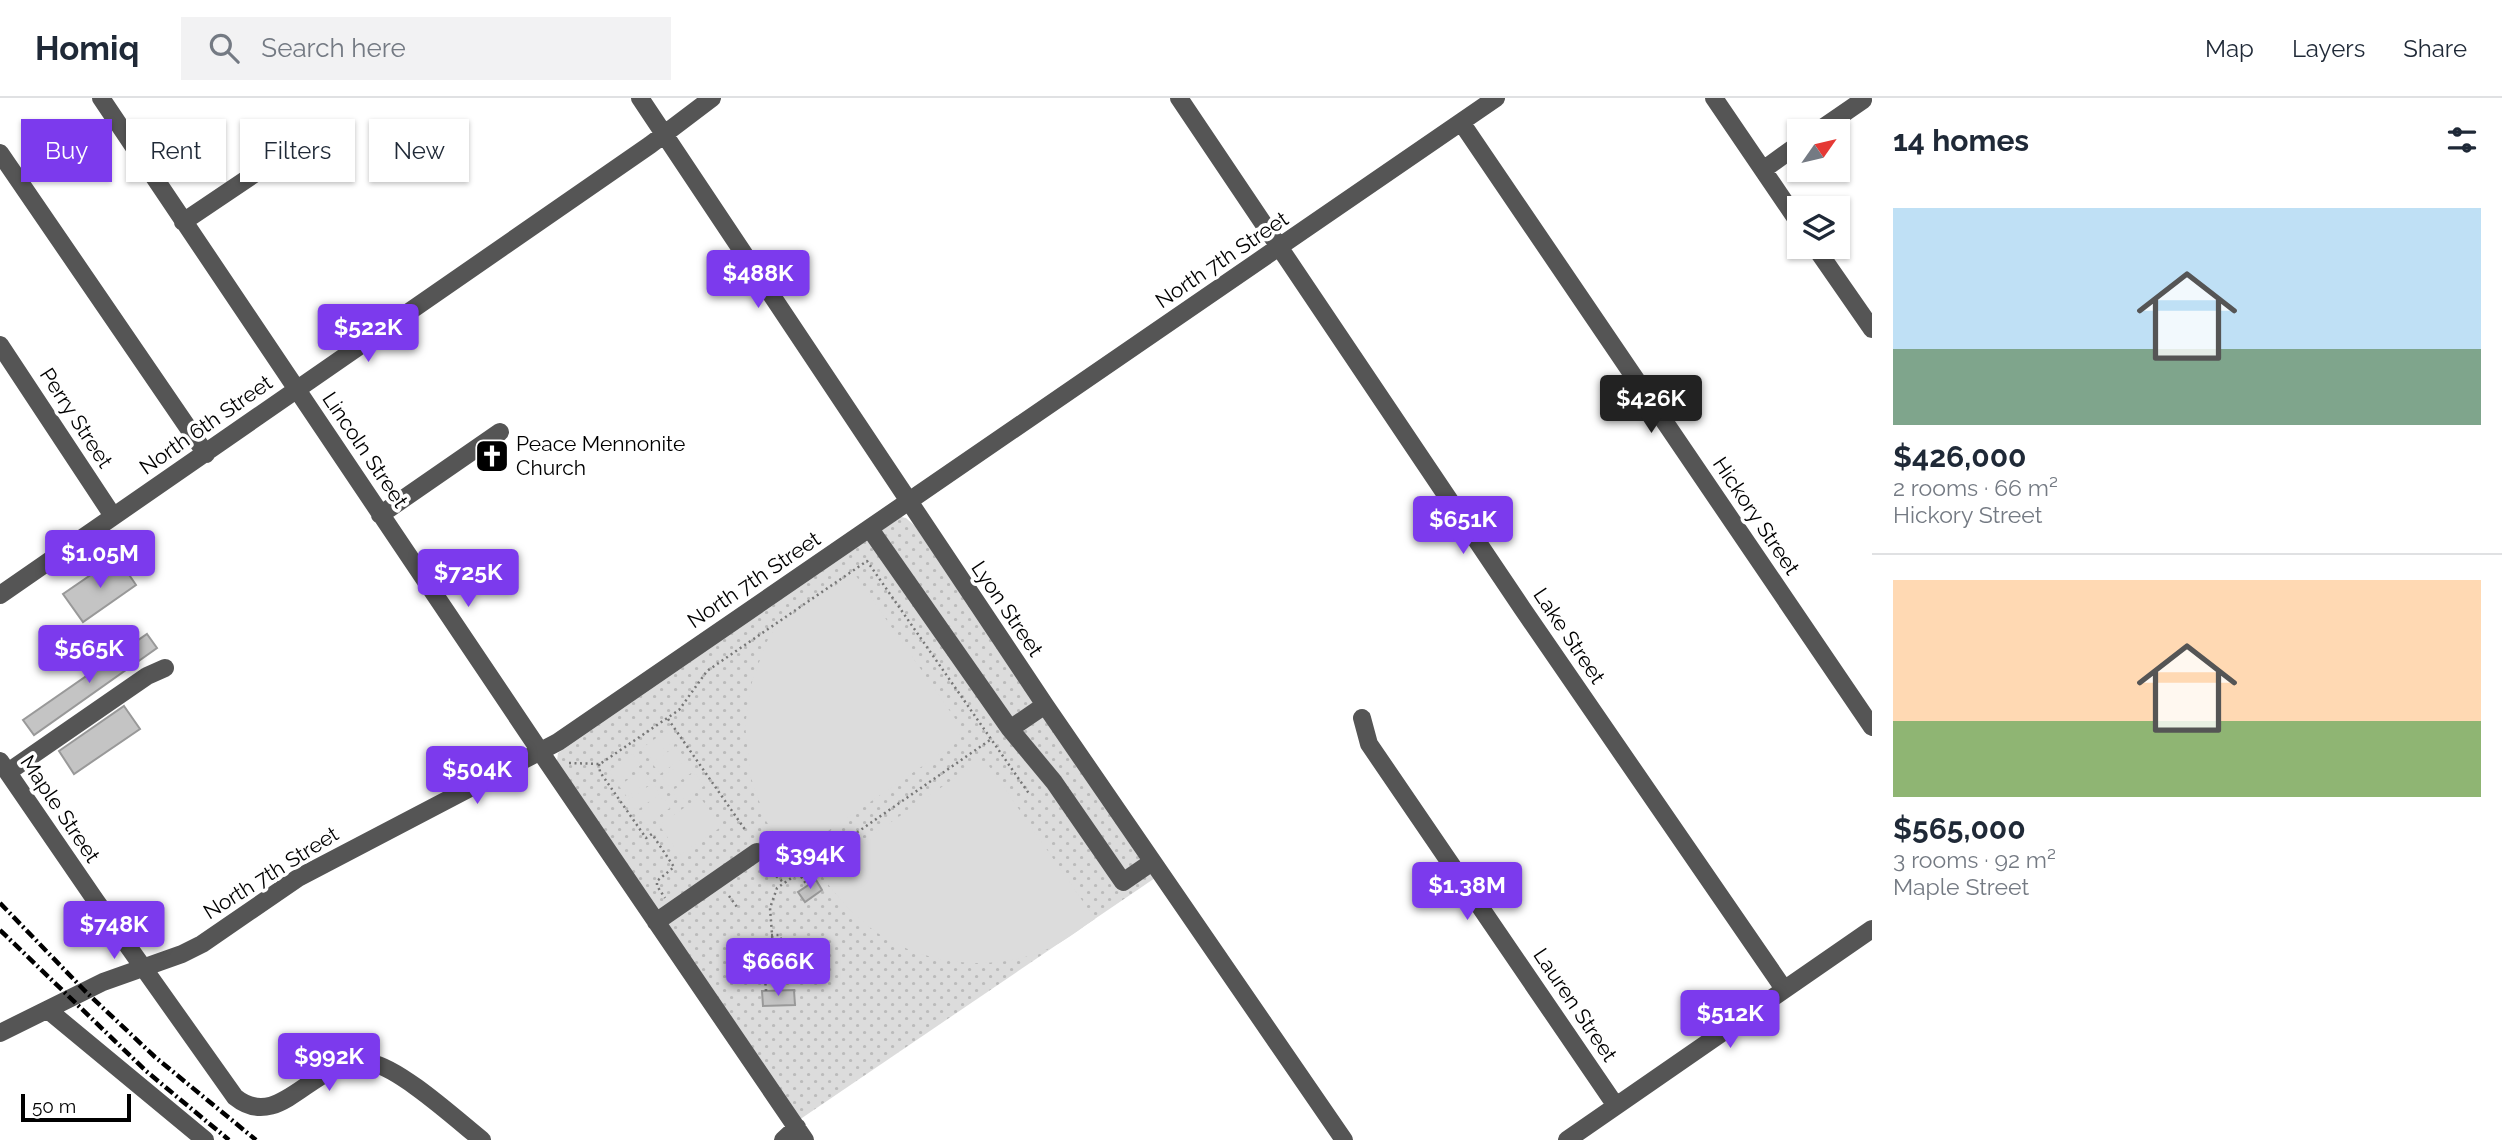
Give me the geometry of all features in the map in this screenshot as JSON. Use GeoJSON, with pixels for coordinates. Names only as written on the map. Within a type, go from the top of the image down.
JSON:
{"type":"FeatureCollection","features":[{"type":"Feature","properties":{"kind":"street","name":"Lincoln Street"},"geometry":{"type":"LineString","coordinates":[[101,98],[380,515],[801,1134]]}},
{"type":"Feature","properties":{"kind":"street","name":"Lyon Street"},"geometry":{"type":"LineString","coordinates":[[640,98],[1045,705],[1344,1140]]}},
{"type":"Feature","properties":{"kind":"street","name":"North 6th Street"},"geometry":{"type":"LineString","coordinates":[[0,595],[206,454],[712,98]]}},
{"type":"Feature","properties":{"kind":"street","name":"Lake Street"},"geometry":{"type":"LineString","coordinates":[[1179,98],[1278,249],[1784,989]]}},
{"type":"Feature","properties":{"kind":"street","name":"North 7th Street"},"geometry":{"type":"LineString","coordinates":[[0,1033],[103,982],[182,954],[202,944],[298,878],[544,757],[558,743],[1496,98]]}},
{"type":"Feature","properties":{"kind":"street"},"geometry":{"type":"LineString","coordinates":[[1714,98],[1787,205]]}},
{"type":"Feature","properties":{"kind":"street"},"geometry":{"type":"LineString","coordinates":[[1835,119],[1863,100]]}},
{"type":"Feature","properties":{"kind":"street","name":"Hickory Street"},"geometry":{"type":"LineString","coordinates":[[1461,122],[1872,727]]}},
{"type":"Feature","properties":{"kind":"street"},"geometry":{"type":"LineString","coordinates":[[0,153],[206,454]]}},
{"type":"Feature","properties":{"kind":"street"},"geometry":{"type":"LineString","coordinates":[[1763,170],[1787,153]]}},
{"type":"Feature","properties":{"kind":"street"},"geometry":{"type":"LineString","coordinates":[[183,222],[242,182]]}},
{"type":"Feature","properties":{"kind":"street"},"geometry":{"type":"LineString","coordinates":[[1823,259],[1872,330]]}},
{"type":"Feature","properties":{"kind":"street","name":"Perry Street"},"geometry":{"type":"LineString","coordinates":[[0,345],[113,516]]}},
{"type":"Feature","properties":{"kind":"street"},"geometry":{"type":"LineString","coordinates":[[380,515],[500,432]]}},
{"type":"Feature","properties":{"kind":"street"},"geometry":{"type":"LineString","coordinates":[[870,529],[1010,729],[1054,782],[1123,882],[1152,862]]}},
{"type":"Feature","properties":{"kind":"street"},"geometry":{"type":"LineString","coordinates":[[4,766],[147,676],[165,668]]}},
{"type":"Feature","properties":{"kind":"street"},"geometry":{"type":"LineString","coordinates":[[1010,729],[1045,705]]}},
{"type":"Feature","properties":{"kind":"street","name":"Lauren Street"},"geometry":{"type":"LineString","coordinates":[[1362,718],[1369,744],[1616,1106]]}},
{"type":"Feature","properties":{"kind":"street","name":"Maple Street"},"geometry":{"type":"LineString","coordinates":[[4,766],[235,1097],[248,1106],[264,1108],[279,1105],[340,1065],[371,1063],[393,1070],[482,1140]]}},
{"type":"Feature","properties":{"kind":"street"},"geometry":{"type":"LineString","coordinates":[[656,922],[757,852]]}},
{"type":"Feature","properties":{"kind":"street"},"geometry":{"type":"LineString","coordinates":[[1567,1140],[1872,929]]}},
{"type":"Feature","properties":{"kind":"street"},"geometry":{"type":"LineString","coordinates":[[48,1010],[205,1140]]}},
{"type":"Feature","properties":{"kind":"street"},"geometry":{"type":"LineString","coordinates":[[783,1140],[801,1134]]}},
{"type":"Feature","properties":{"kind":"path"},"geometry":{"type":"LineString","coordinates":[[544,757],[599,764],[679,710],[707,671],[867,561],[1030,795]]}},
{"type":"Feature","properties":{"kind":"path"},"geometry":{"type":"LineString","coordinates":[[667,718],[746,831]]}},
{"type":"Feature","properties":{"kind":"path"},"geometry":{"type":"LineString","coordinates":[[765,991],[762,959],[763,953],[769,953],[773,947],[769,917],[771,901],[777,888],[991,739]]}},
{"type":"Feature","properties":{"kind":"path"},"geometry":{"type":"LineString","coordinates":[[599,764],[600,772],[646,838],[652,834],[674,867],[658,878],[656,883],[673,910]]}},
{"type":"Feature","properties":{"kind":"path"},"geometry":{"type":"LineString","coordinates":[[768,869],[783,882]]}},
{"type":"Feature","properties":{"kind":"path"},"geometry":{"type":"LineString","coordinates":[[798,872],[807,884]]}},
{"type":"Feature","properties":{"kind":"path"},"geometry":{"type":"LineString","coordinates":[[729,896],[737,907]]}},
{"type":"Feature","properties":{"kind":"path"},"geometry":{"type":"LineString","coordinates":[[771,935],[779,935],[784,945]]}},
{"type":"Feature","properties":{"kind":"shaded area"},"geometry":{"type":"Polygon","coordinates":[[[901,517],[915,526],[1155,878],[799,1120],[564,774],[557,761],[558,753],[901,517]]]}},
{"type":"Feature","properties":{"kind":"shaded area"},"geometry":{"type":"Polygon","coordinates":[[[854,573],[961,727],[959,741],[790,857],[766,821],[751,778],[745,725],[752,682],[766,643],[776,626],[854,573]]]}},
{"type":"Feature","properties":{"kind":"shaded area"},"geometry":{"type":"Polygon","coordinates":[[[666,731],[674,742],[649,759],[642,748],[666,731]]]}},
{"type":"Feature","properties":{"kind":"shaded area"},"geometry":{"type":"Polygon","coordinates":[[[676,746],[684,757],[660,774],[652,763],[676,746]]]}},
{"type":"Feature","properties":{"kind":"shaded area"},"geometry":{"type":"Polygon","coordinates":[[[633,754],[641,765],[616,782],[609,771],[633,754]]]}},
{"type":"Feature","properties":{"kind":"shaded area"},"geometry":{"type":"Polygon","coordinates":[[[686,760],[694,771],[670,788],[662,777],[686,760]]]}},
{"type":"Feature","properties":{"kind":"shaded area"},"geometry":{"type":"Polygon","coordinates":[[[975,764],[989,766],[1095,919],[1054,946],[1033,955],[988,963],[920,954],[870,927],[839,898],[819,872],[975,764]]]}},
{"type":"Feature","properties":{"kind":"shaded area"},"geometry":{"type":"Polygon","coordinates":[[[643,769],[651,780],[627,797],[619,786],[643,769]]]}},
{"type":"Feature","properties":{"kind":"shaded area"},"geometry":{"type":"Polygon","coordinates":[[[696,774],[704,786],[679,802],[672,791],[696,774]]]}},
{"type":"Feature","properties":{"kind":"shaded area"},"geometry":{"type":"Polygon","coordinates":[[[653,783],[660,794],[636,811],[628,800],[653,783]]]}},
{"type":"Feature","properties":{"kind":"shaded area"},"geometry":{"type":"Polygon","coordinates":[[[663,797],[670,808],[646,825],[638,814],[663,797]]]}},
{"type":"Feature","properties":{"kind":"shaded area"},"geometry":{"type":"Polygon","coordinates":[[[700,797],[721,827],[680,855],[659,825],[700,797]]]}},
{"type":"Feature","properties":{"kind":"building"},"geometry":{"type":"Polygon","coordinates":[[[117,557],[136,585],[83,622],[63,594],[117,557]]]}},
{"type":"Feature","properties":{"kind":"building"},"geometry":{"type":"Polygon","coordinates":[[[147,634],[157,648],[34,735],[23,720],[147,634]]]}},
{"type":"Feature","properties":{"kind":"building"},"geometry":{"type":"Polygon","coordinates":[[[124,706],[140,729],[74,774],[59,751],[124,706]]]}},
{"type":"Feature","properties":{"kind":"building"},"geometry":{"type":"Polygon","coordinates":[[[816,880],[822,890],[805,902],[798,892],[816,880]]]}},
{"type":"Feature","properties":{"kind":"building"},"geometry":{"type":"Polygon","coordinates":[[[794,990],[795,1005],[763,1006],[762,991],[794,990]]]}},
{"type":"Feature","properties":{"kind":"railway"},"geometry":{"type":"LineString","coordinates":[[0,903],[85,991],[155,1057],[256,1140]]}},
{"type":"Feature","properties":{"kind":"railway"},"geometry":{"type":"LineString","coordinates":[[0,930],[146,1071],[229,1140]]}},
{"type":"Feature","properties":{"kind":"place","name":"Peace Mennonite Church"},"geometry":{"type":"Point","coordinates":[492,456]}}]}
